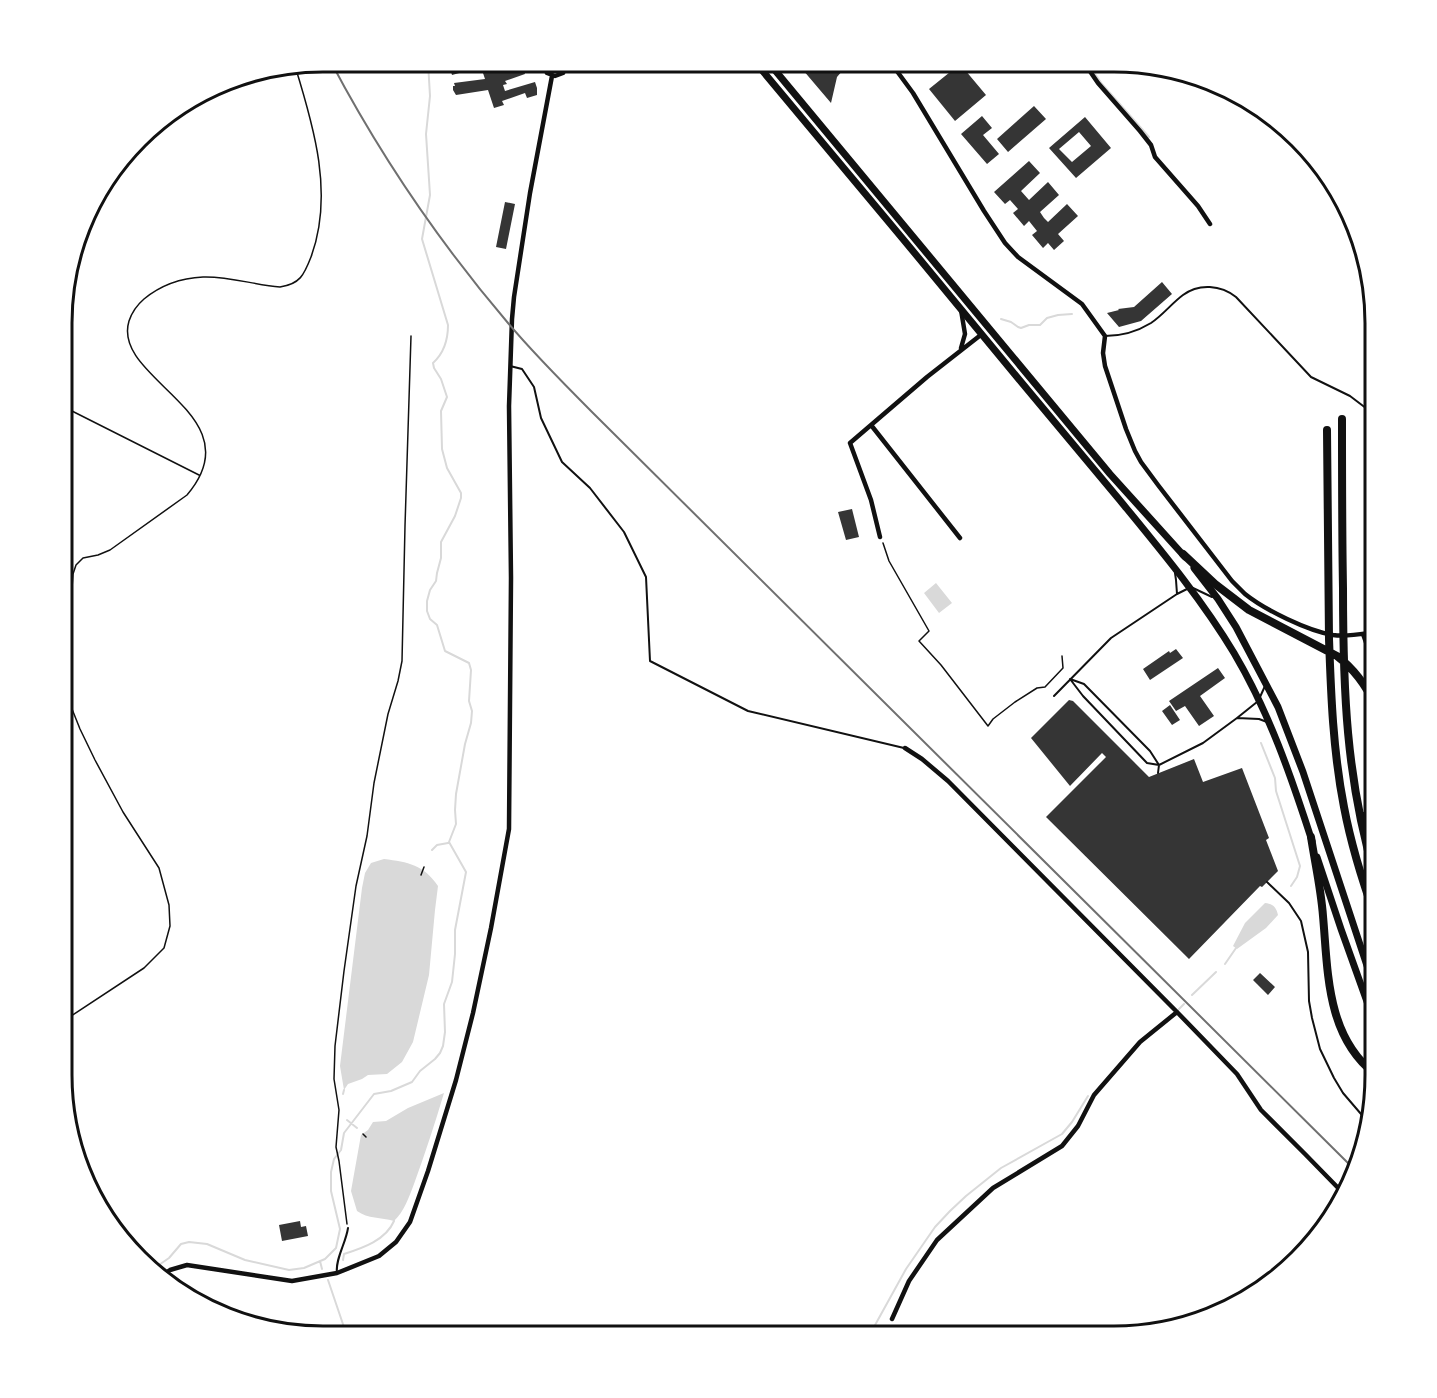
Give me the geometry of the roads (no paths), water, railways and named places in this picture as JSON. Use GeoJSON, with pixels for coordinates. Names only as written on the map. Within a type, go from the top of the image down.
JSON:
{"type":"FeatureCollection","features":[{"type":"Feature","properties":{"kind":"highway"},"geometry":{"type":"LineString","coordinates":[[1342,419],[1344,691],[1350,761],[1365,841]]}},
{"type":"Feature","properties":{"kind":"highway"},"geometry":{"type":"LineString","coordinates":[[1328,430],[1329,612],[1335,743],[1344,809],[1365,886]]}},
{"type":"Feature","properties":{"kind":"highway"},"geometry":{"type":"LineString","coordinates":[[1183,554],[1215,584],[1249,610],[1337,656],[1349,666],[1365,687]]}},
{"type":"Feature","properties":{"kind":"highway"},"geometry":{"type":"LineString","coordinates":[[1358,808],[1365,821]]}},
{"type":"Feature","properties":{"kind":"highway"},"geometry":{"type":"LineString","coordinates":[[1311,837],[1323,914],[1328,982],[1334,1009],[1342,1032],[1365,1065]]}},
{"type":"Feature","properties":{"kind":"main road"},"geometry":{"type":"LineString","coordinates":[[764,72],[1131,513],[1190,587],[1234,654],[1269,722],[1292,778],[1365,996]]}},
{"type":"Feature","properties":{"kind":"main road"},"geometry":{"type":"LineString","coordinates":[[776,72],[1110,474],[1183,554],[1218,599],[1236,627],[1278,707],[1303,772],[1365,960]]}},
{"type":"Feature","properties":{"kind":"main road"},"geometry":{"type":"LineString","coordinates":[[982,334],[986,324]]}},
{"type":"Feature","properties":{"kind":"street"},"geometry":{"type":"LineString","coordinates":[[547,72],[552,76],[563,72]]}},
{"type":"Feature","properties":{"kind":"street"},"geometry":{"type":"LineString","coordinates":[[899,72],[1005,243],[1018,257],[1082,304],[1106,336],[1103,353],[1105,366],[1135,451],[1158,485],[1232,581],[1245,594],[1261,604],[1306,626],[1345,636],[1364,634],[1365,638]]}},
{"type":"Feature","properties":{"kind":"street"},"geometry":{"type":"LineString","coordinates":[[1090,72],[1140,131],[1151,145],[1155,157],[1198,206],[1210,224]]}},
{"type":"Feature","properties":{"kind":"street"},"geometry":{"type":"LineString","coordinates":[[167,1272],[187,1265],[292,1281],[338,1273],[379,1256],[396,1242],[410,1222],[439,1137],[473,1013],[509,829],[510,366],[514,297],[552,76]]}},
{"type":"Feature","properties":{"kind":"street"},"geometry":{"type":"LineString","coordinates":[[959,351],[965,336],[961,310]]}},
{"type":"Feature","properties":{"kind":"street"},"geometry":{"type":"LineString","coordinates":[[880,537],[872,500],[850,443],[982,334]]}},
{"type":"Feature","properties":{"kind":"street"},"geometry":{"type":"LineString","coordinates":[[871,425],[960,538]]}},
{"type":"Feature","properties":{"kind":"street"},"geometry":{"type":"LineString","coordinates":[[905,748],[948,781],[1177,1012],[1237,1074],[1261,1110],[1338,1188]]}},
{"type":"Feature","properties":{"kind":"street"},"geometry":{"type":"LineString","coordinates":[[892,1319],[909,1281],[937,1240],[993,1188],[1062,1146],[1078,1126],[1094,1095],[1140,1042],[1177,1012]]}},
{"type":"Feature","properties":{"kind":"lane"},"geometry":{"type":"LineString","coordinates":[[1106,336],[1116,336],[1144,327],[1185,293],[1199,287],[1217,287],[1236,297],[1311,377],[1350,396],[1365,407]]}},
{"type":"Feature","properties":{"kind":"lane"},"geometry":{"type":"LineString","coordinates":[[510,366],[522,369],[534,387],[541,418],[562,462],[590,488],[624,532],[646,578],[650,661],[748,711],[905,748]]}},
{"type":"Feature","properties":{"kind":"lane"},"geometry":{"type":"LineString","coordinates":[[1173,567],[1177,594]]}},
{"type":"Feature","properties":{"kind":"lane"},"geometry":{"type":"LineString","coordinates":[[1054,696],[1111,638],[1177,594],[1190,587],[1218,599]]}},
{"type":"Feature","properties":{"kind":"lane"},"geometry":{"type":"LineString","coordinates":[[1070,679],[1084,684],[1150,751],[1159,765],[1158,774]]}},
{"type":"Feature","properties":{"kind":"lane"},"geometry":{"type":"LineString","coordinates":[[1070,679],[1147,764],[1159,765],[1203,743],[1237,718],[1258,700],[1266,683]]}},
{"type":"Feature","properties":{"kind":"lane"},"geometry":{"type":"LineString","coordinates":[[1237,718],[1269,722]]}},
{"type":"Feature","properties":{"kind":"lane"},"geometry":{"type":"LineString","coordinates":[[1266,882],[1289,903],[1301,921],[1308,952],[1310,1010],[1320,1049],[1343,1093],[1362,1115]]}},
{"type":"Feature","properties":{"kind":"lane"},"geometry":{"type":"LineString","coordinates":[[338,1273],[336,1265],[348,1228]]}},
{"type":"Feature","properties":{"kind":"waterway"},"geometry":{"type":"LineString","coordinates":[[159,1265],[169,1258],[181,1244],[189,1242],[207,1244],[245,1260],[289,1270],[304,1268],[325,1259],[336,1248],[340,1229],[331,1191],[331,1172],[334,1159],[341,1150],[344,1133],[374,1094],[391,1091],[412,1082],[420,1071],[435,1059],[443,1046],[444,1004],[452,982],[455,930],[466,872],[449,842],[456,824],[456,794],[472,711],[469,701],[471,670],[469,663],[445,651],[437,625],[430,619],[427,611],[427,601],[436,581],[441,558],[441,542],[455,516],[461,498],[461,493],[447,468],[442,449],[441,411],[447,397],[433,363],[445,346],[448,325],[422,239],[430,195],[426,134],[430,96],[429,72]]}},
{"type":"Feature","properties":{"kind":"waterway"},"geometry":{"type":"LineString","coordinates":[[1094,72],[1149,137]]}},
{"type":"Feature","properties":{"kind":"waterway"},"geometry":{"type":"LineString","coordinates":[[1001,319],[1021,328],[1040,325],[1047,318],[1072,314]]}},
{"type":"Feature","properties":{"kind":"waterway"},"geometry":{"type":"LineString","coordinates":[[1261,743],[1275,778],[1276,791],[1300,866],[1291,886]]}},
{"type":"Feature","properties":{"kind":"waterway"},"geometry":{"type":"LineString","coordinates":[[432,850],[437,845],[448,843]]}},
{"type":"Feature","properties":{"kind":"waterway"},"geometry":{"type":"LineString","coordinates":[[1225,964],[1236,948]]}},
{"type":"Feature","properties":{"kind":"waterway"},"geometry":{"type":"LineString","coordinates":[[1192,995],[1216,972]]}},
{"type":"Feature","properties":{"kind":"waterway"},"geometry":{"type":"LineString","coordinates":[[1179,1009],[1184,1004]]}},
{"type":"Feature","properties":{"kind":"waterway"},"geometry":{"type":"LineString","coordinates":[[343,1094],[344,1090]]}},
{"type":"Feature","properties":{"kind":"waterway"},"geometry":{"type":"LineString","coordinates":[[875,1326],[906,1269],[935,1227],[966,1196],[1001,1168],[1062,1134],[1088,1096]]}},
{"type":"Feature","properties":{"kind":"waterway"},"geometry":{"type":"LineString","coordinates":[[347,1120],[357,1128]]}},
{"type":"Feature","properties":{"kind":"waterway"},"geometry":{"type":"LineString","coordinates":[[343,1260],[344,1254],[380,1238],[394,1221]]}},
{"type":"Feature","properties":{"kind":"waterway"},"geometry":{"type":"LineString","coordinates":[[320,1261],[322,1269]]}},
{"type":"Feature","properties":{"kind":"waterway"},"geometry":{"type":"LineString","coordinates":[[328,1280],[344,1326]]}},
{"type":"Feature","properties":{"kind":"railway"},"geometry":{"type":"LineString","coordinates":[[336,72],[412,197],[458,261],[538,357],[1349,1164]]}}]}
